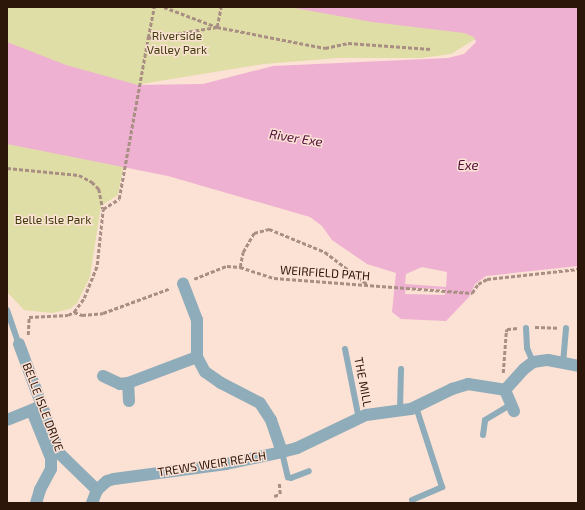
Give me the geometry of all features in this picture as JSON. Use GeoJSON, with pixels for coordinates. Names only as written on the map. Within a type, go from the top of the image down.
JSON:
{"type":"FeatureCollection","features":[{"type":"Feature","properties":{"kind":"street"},"geometry":{"type":"LineString","coordinates":[[103,376],[120,384],[128,383],[197,357],[196,320],[183,284]]}},
{"type":"Feature","properties":{"kind":"street","name":"BELLE ISLE DRIVE"},"geometry":{"type":"LineString","coordinates":[[24,343],[36,408],[60,454],[97,490]]}},
{"type":"Feature","properties":{"kind":"street","name":"TREWS WEIR REACH"},"geometry":{"type":"LineString","coordinates":[[97,490],[107,481],[114,479],[226,464],[282,452],[271,420],[260,403],[221,383],[205,372],[197,357]]}},
{"type":"Feature","properties":{"kind":"street"},"geometry":{"type":"LineString","coordinates":[[505,390],[524,369],[533,362],[548,360],[578,366]]}},
{"type":"Feature","properties":{"kind":"street"},"geometry":{"type":"LineString","coordinates":[[128,383],[129,401]]}},
{"type":"Feature","properties":{"kind":"street"},"geometry":{"type":"LineString","coordinates":[[282,452],[297,448],[358,419],[416,407],[452,389],[468,384],[505,390]]}},
{"type":"Feature","properties":{"kind":"street"},"geometry":{"type":"LineString","coordinates":[[505,390],[513,408]]}},
{"type":"Feature","properties":{"kind":"street"},"geometry":{"type":"LineString","coordinates":[[7,420],[36,408],[51,458],[51,469],[40,490],[36,503]]}},
{"type":"Feature","properties":{"kind":"street"},"geometry":{"type":"LineString","coordinates":[[92,503],[97,490]]}},
{"type":"Feature","properties":{"kind":"lane","name":"BELLE ISLE DRIVE"},"geometry":{"type":"LineString","coordinates":[[7,310],[24,343]]}},
{"type":"Feature","properties":{"kind":"lane"},"geometry":{"type":"LineString","coordinates":[[526,328],[527,348],[533,362]]}},
{"type":"Feature","properties":{"kind":"lane"},"geometry":{"type":"LineString","coordinates":[[563,363],[566,328]]}},
{"type":"Feature","properties":{"kind":"lane","name":"THE MILL"},"geometry":{"type":"LineString","coordinates":[[345,349],[358,419]]}},
{"type":"Feature","properties":{"kind":"lane"},"geometry":{"type":"LineString","coordinates":[[400,410],[401,369]]}},
{"type":"Feature","properties":{"kind":"lane"},"geometry":{"type":"LineString","coordinates":[[412,500],[442,487],[416,407]]}},
{"type":"Feature","properties":{"kind":"lane"},"geometry":{"type":"LineString","coordinates":[[483,435],[485,420],[513,408]]}},
{"type":"Feature","properties":{"kind":"lane"},"geometry":{"type":"LineString","coordinates":[[282,452],[288,477],[291,478],[309,471]]}},
{"type":"Feature","properties":{"kind":"path"},"geometry":{"type":"LineString","coordinates":[[103,209],[119,199],[154,7]]}},
{"type":"Feature","properties":{"kind":"path"},"geometry":{"type":"LineString","coordinates":[[164,7],[217,27],[325,48],[348,43],[431,48]]}},
{"type":"Feature","properties":{"kind":"path"},"geometry":{"type":"LineString","coordinates":[[217,27],[221,7]]}},
{"type":"Feature","properties":{"kind":"path"},"geometry":{"type":"LineString","coordinates":[[148,38],[217,27]]}},
{"type":"Feature","properties":{"kind":"path"},"geometry":{"type":"LineString","coordinates":[[7,168],[79,175],[92,182],[99,189],[103,209],[98,265],[84,298],[74,312]]}},
{"type":"Feature","properties":{"kind":"path"},"geometry":{"type":"LineString","coordinates":[[240,268],[243,252],[254,233],[269,229],[325,252],[368,284]]}},
{"type":"Feature","properties":{"kind":"path","name":"WEIRFIELD PATH"},"geometry":{"type":"LineString","coordinates":[[24,343],[26,326],[29,317],[62,316],[74,312],[82,315],[103,312],[183,284],[227,266],[240,268],[274,278],[368,284],[406,290],[472,293],[478,284],[487,279],[578,269]]}},
{"type":"Feature","properties":{"kind":"path"},"geometry":{"type":"LineString","coordinates":[[274,496],[280,494],[280,486]]}},
{"type":"Feature","properties":{"kind":"green space","name":"Riverside Valley Park"},"geometry":{"type":"Polygon","coordinates":[[[7,7],[578,7],[477,38],[451,54],[421,58],[338,58],[264,64],[129,86],[7,47],[7,7]]]}},
{"type":"Feature","properties":{"kind":"green space","name":"Belle Isle Park"},"geometry":{"type":"Polygon","coordinates":[[[7,143],[127,147],[118,195],[101,206],[90,277],[77,303],[70,309],[52,313],[24,310],[7,292],[7,143]]]}},
{"type":"Feature","properties":{"kind":"water","name":"Exe"},"geometry":{"type":"Polygon","coordinates":[[[289,7],[578,7],[578,266],[486,276],[475,284],[469,297],[446,321],[401,319],[392,312],[396,273],[367,264],[332,240],[322,226],[310,217],[168,176],[7,144],[7,42],[66,65],[138,85],[203,84],[273,66],[448,58],[464,54],[476,42],[474,37],[464,33],[372,22],[289,7]],[[422,267],[406,274],[405,284],[446,287],[447,272],[422,267]],[[406,288],[405,294],[445,295],[445,289],[406,288]]]}},
{"type":"Feature","properties":{"kind":"water label","name":"River Exe"},"geometry":{"type":"Point","coordinates":[296,138]}}]}
